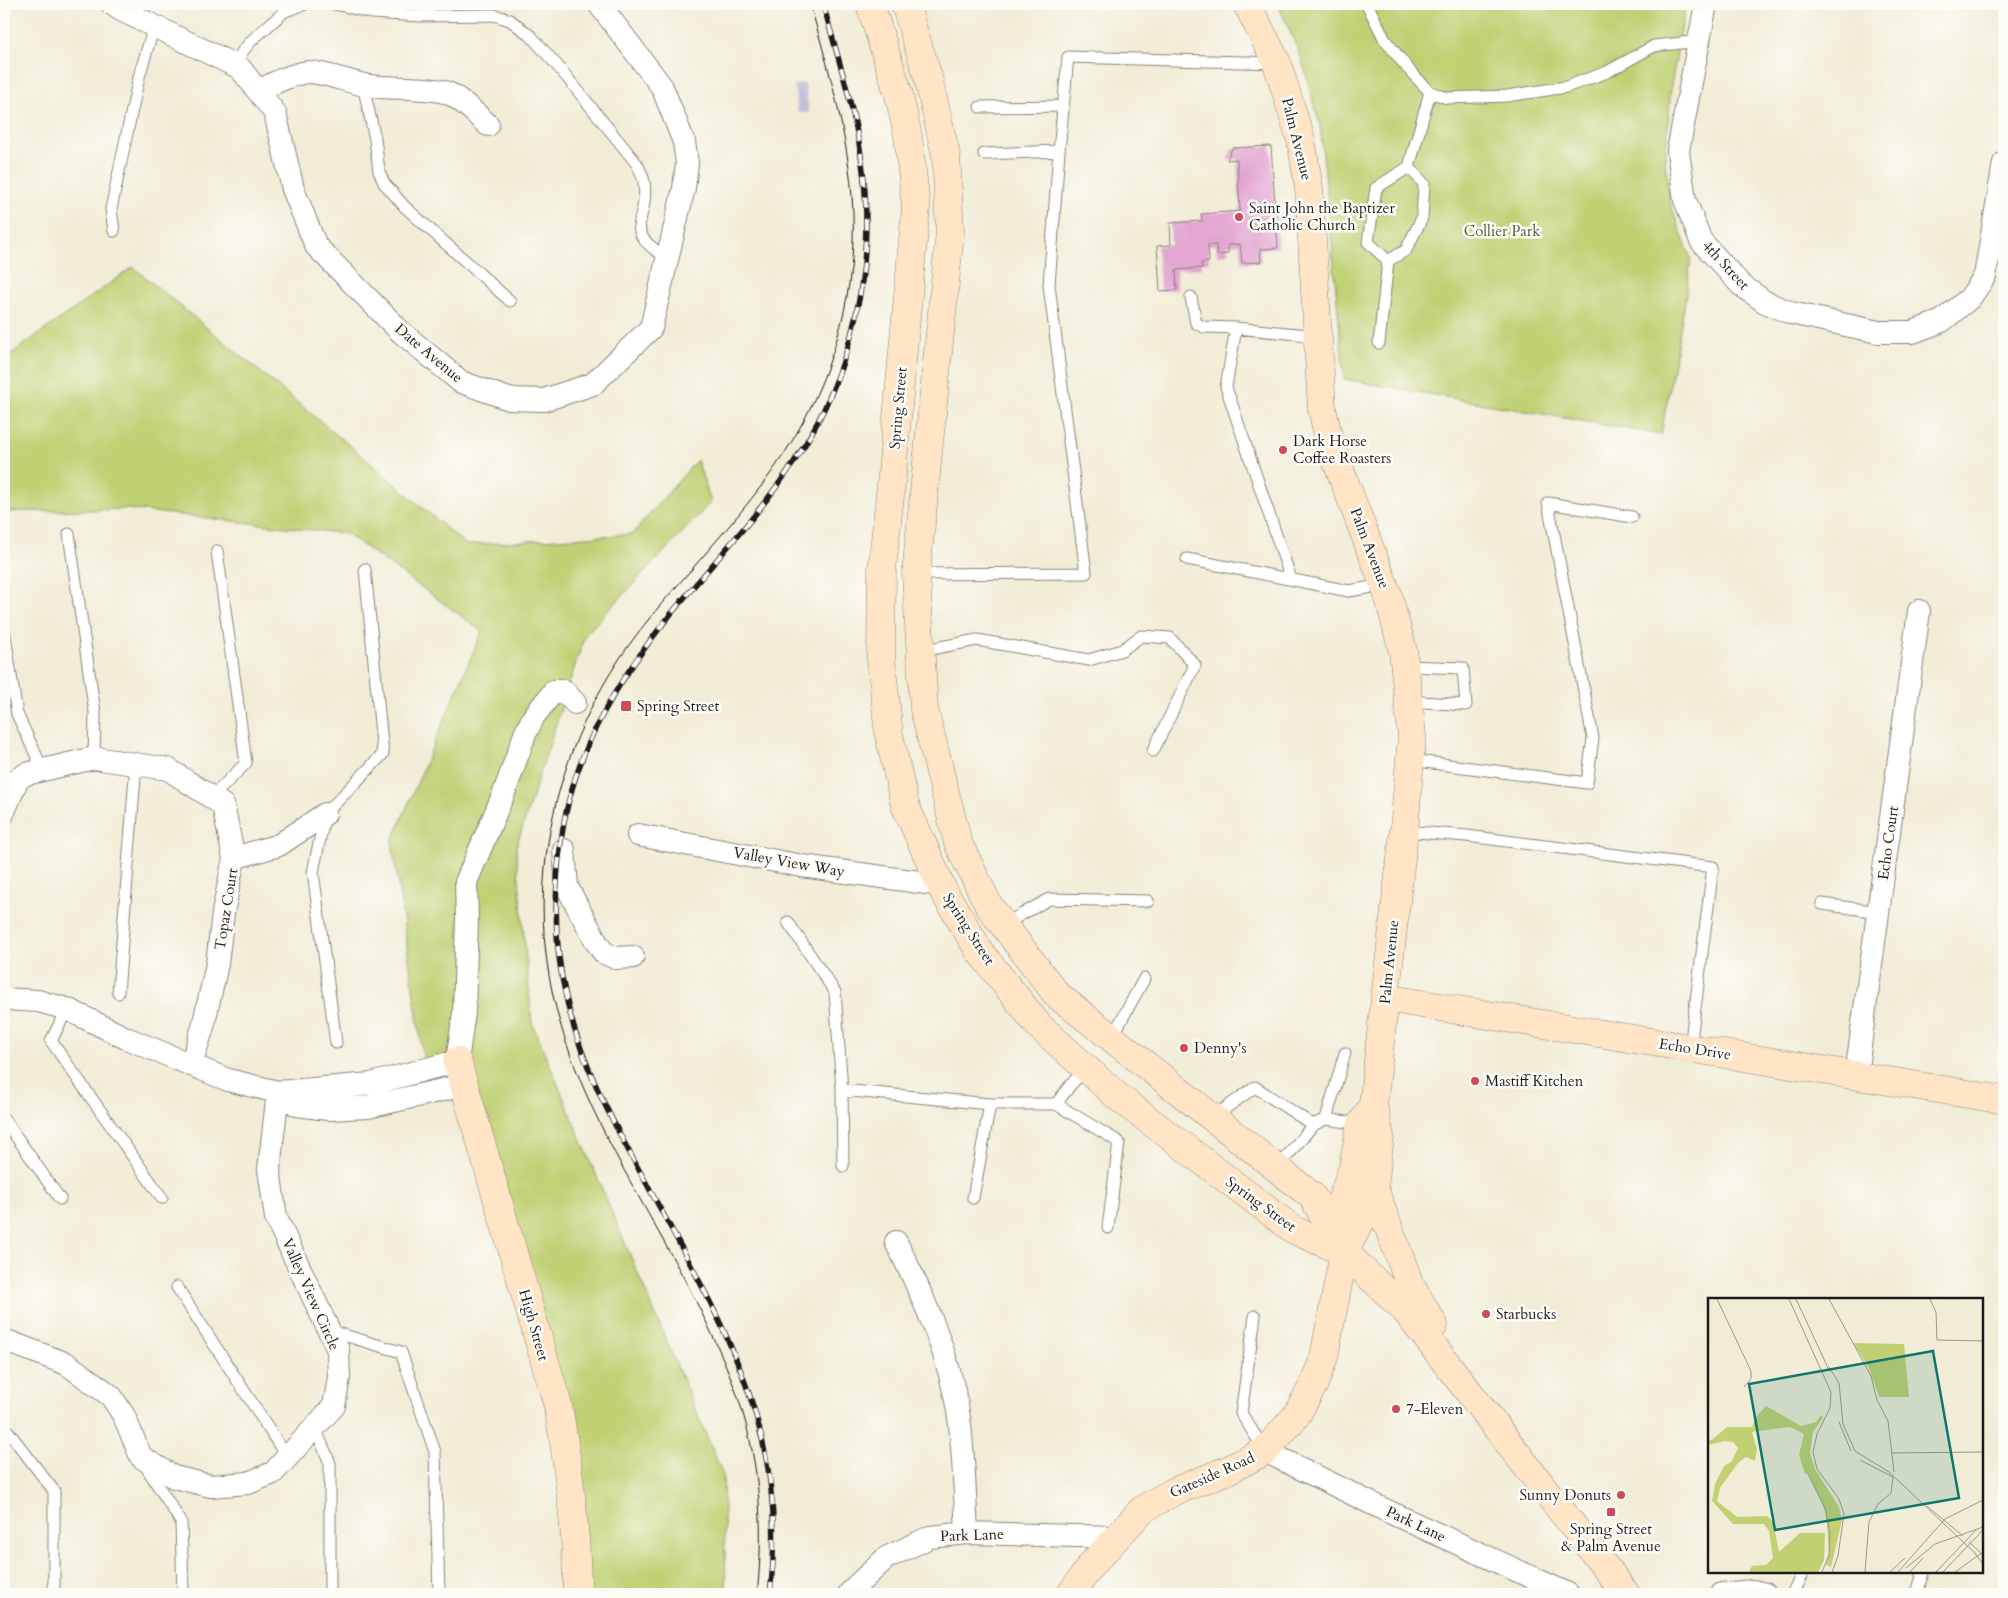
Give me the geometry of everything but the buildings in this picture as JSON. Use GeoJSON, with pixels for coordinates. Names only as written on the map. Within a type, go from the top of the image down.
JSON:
{"type":"FeatureCollection","features":[{"type":"Feature","properties":{"kind":"main road","name":"Spring Street"},"geometry":{"type":"LineString","coordinates":[[870,4],[901,103],[908,136],[916,207],[882,569],[881,659],[889,735],[905,806],[941,885],[980,952],[1039,1026],[1118,1097],[1294,1230],[1344,1252]]}},
{"type":"Feature","properties":{"kind":"main road","name":"Spring Street"},"geometry":{"type":"LineString","coordinates":[[904,4],[928,77],[946,155],[950,232],[916,574],[924,709],[958,843],[989,906],[1057,995],[1312,1196],[1344,1252],[1405,1310],[1626,1594]]}},
{"type":"Feature","properties":{"kind":"main road","name":"Palm Avenue"},"geometry":{"type":"LineString","coordinates":[[1247,4],[1277,63],[1300,140],[1309,188],[1322,409],[1330,444],[1384,585],[1404,651],[1412,736],[1404,830],[1385,998],[1367,1115],[1341,1201],[1344,1252]]}},
{"type":"Feature","properties":{"kind":"main road","name":"Echo Drive"},"geometry":{"type":"LineString","coordinates":[[1385,998],[2004,1100]]}},
{"type":"Feature","properties":{"kind":"main road"},"geometry":{"type":"LineString","coordinates":[[1087,1069],[1113,1040]]}},
{"type":"Feature","properties":{"kind":"main road","name":"High Street"},"geometry":{"type":"LineString","coordinates":[[461,1073],[558,1406],[574,1515],[577,1594]]}},
{"type":"Feature","properties":{"kind":"main road","name":"Palm Avenue"},"geometry":{"type":"LineString","coordinates":[[1344,1252],[1362,1219],[1374,1188],[1380,1136],[1367,1115]]}},
{"type":"Feature","properties":{"kind":"main road"},"geometry":{"type":"LineString","coordinates":[[1374,1188],[1410,1285],[1434,1325],[1436,1349]]}},
{"type":"Feature","properties":{"kind":"main road","name":"Gateside Road"},"geometry":{"type":"LineString","coordinates":[[1071,1594],[1092,1564],[1143,1509],[1173,1492],[1228,1470],[1265,1451],[1296,1416],[1314,1384],[1324,1357],[1344,1252]]}},
{"type":"Feature","properties":{"kind":"street","name":"Date Avenue"},"geometry":{"type":"LineString","coordinates":[[112,4],[240,68],[275,113],[294,189],[316,246],[401,332],[461,382],[509,399],[544,400],[593,384],[651,328],[684,188],[687,163],[684,142],[662,87],[599,4]]}},
{"type":"Feature","properties":{"kind":"street","name":"4th Street"},"geometry":{"type":"LineString","coordinates":[[1706,4],[1678,151],[1685,200],[1701,241],[1741,285],[1766,302],[1791,313],[1878,332],[1913,332],[1942,321],[1970,298],[1985,276],[2004,163]]}},
{"type":"Feature","properties":{"kind":"street"},"geometry":{"type":"LineString","coordinates":[[258,91],[287,76],[310,72],[363,85],[394,89],[438,90],[449,93],[460,100],[488,125]]}},
{"type":"Feature","properties":{"kind":"street","name":"Echo Court"},"geometry":{"type":"LineString","coordinates":[[1856,1075],[1919,611]]}},
{"type":"Feature","properties":{"kind":"street"},"geometry":{"type":"LineString","coordinates":[[4,999],[38,1001],[67,1009],[126,1038],[228,1080],[278,1092],[297,1105],[328,1109],[368,1107],[461,1073],[467,919],[466,882],[504,793],[525,734],[534,716],[554,691],[564,691],[575,703]]}},
{"type":"Feature","properties":{"kind":"street","name":"Topaz Court"},"geometry":{"type":"LineString","coordinates":[[6,786],[34,772],[94,758],[168,769],[223,805],[234,858],[223,913],[217,964],[203,1027],[191,1065]]}},
{"type":"Feature","properties":{"kind":"street"},"geometry":{"type":"LineString","coordinates":[[234,858],[279,845],[325,814]]}},
{"type":"Feature","properties":{"kind":"street","name":"Valley View Way"},"geometry":{"type":"LineString","coordinates":[[638,835],[802,866],[941,885]]}},
{"type":"Feature","properties":{"kind":"street"},"geometry":{"type":"LineString","coordinates":[[564,850],[567,887],[604,954],[616,958],[633,957]]}},
{"type":"Feature","properties":{"kind":"street","name":"Valley View Circle"},"geometry":{"type":"LineString","coordinates":[[141,1457],[174,1477],[211,1486],[248,1483],[273,1473],[334,1406],[339,1378],[338,1350],[276,1218],[269,1168],[278,1092]]}},
{"type":"Feature","properties":{"kind":"street"},"geometry":{"type":"LineString","coordinates":[[896,1242],[921,1291],[948,1368],[960,1425],[967,1533]]}},
{"type":"Feature","properties":{"kind":"street"},"geometry":{"type":"LineString","coordinates":[[4,1340],[67,1364],[111,1396],[124,1416],[141,1457]]}},
{"type":"Feature","properties":{"kind":"street","name":"Park Lane"},"geometry":{"type":"LineString","coordinates":[[1265,1451],[1385,1510],[1568,1594]]}},
{"type":"Feature","properties":{"kind":"street","name":"Park Lane"},"geometry":{"type":"LineString","coordinates":[[850,1594],[886,1558],[930,1537],[967,1533],[1115,1538]]}},
{"type":"Feature","properties":{"kind":"street"},"geometry":{"type":"LineString","coordinates":[[1722,1594],[1753,1591],[1765,1594]]}},
{"type":"Feature","properties":{"kind":"lane"},"geometry":{"type":"LineString","coordinates":[[232,65],[251,40],[285,11],[305,4]]}},
{"type":"Feature","properties":{"kind":"lane"},"geometry":{"type":"LineString","coordinates":[[335,4],[372,13],[420,16],[494,15],[510,20],[531,36],[638,164],[644,182],[639,232],[652,249],[668,258]]}},
{"type":"Feature","properties":{"kind":"lane"},"geometry":{"type":"LineString","coordinates":[[1367,4],[1385,40],[1430,92],[1447,98],[1499,96],[1566,87],[1607,72],[1654,46],[1700,41]]}},
{"type":"Feature","properties":{"kind":"lane"},"geometry":{"type":"LineString","coordinates":[[114,231],[111,209],[138,77],[154,26]]}},
{"type":"Feature","properties":{"kind":"lane"},"geometry":{"type":"LineString","coordinates":[[916,574],[1086,573],[1049,285],[1068,57],[1277,63]]}},
{"type":"Feature","properties":{"kind":"lane"},"geometry":{"type":"LineString","coordinates":[[363,85],[375,139],[379,171],[384,184],[425,226],[510,301]]}},
{"type":"Feature","properties":{"kind":"lane"},"geometry":{"type":"LineString","coordinates":[[1388,261],[1368,242],[1376,188],[1409,167],[1430,92]]}},
{"type":"Feature","properties":{"kind":"lane"},"geometry":{"type":"LineString","coordinates":[[980,107],[1064,106]]}},
{"type":"Feature","properties":{"kind":"lane"},"geometry":{"type":"LineString","coordinates":[[984,154],[1059,151]]}},
{"type":"Feature","properties":{"kind":"lane"},"geometry":{"type":"LineString","coordinates":[[1388,261],[1406,250],[1422,218],[1424,184],[1409,167]]}},
{"type":"Feature","properties":{"kind":"lane"},"geometry":{"type":"LineString","coordinates":[[1379,343],[1388,261]]}},
{"type":"Feature","properties":{"kind":"lane"},"geometry":{"type":"LineString","coordinates":[[1192,297],[1196,323],[1204,327],[1236,328],[1318,336]]}},
{"type":"Feature","properties":{"kind":"lane"},"geometry":{"type":"LineString","coordinates":[[1236,328],[1226,387],[1290,579]]}},
{"type":"Feature","properties":{"kind":"lane"},"geometry":{"type":"LineString","coordinates":[[1410,760],[1587,783],[1593,738],[1548,503],[1632,517]]}},
{"type":"Feature","properties":{"kind":"lane"},"geometry":{"type":"LineString","coordinates":[[69,534],[95,713],[94,758]]}},
{"type":"Feature","properties":{"kind":"lane"},"geometry":{"type":"LineString","coordinates":[[211,798],[246,764],[217,551]]}},
{"type":"Feature","properties":{"kind":"lane"},"geometry":{"type":"LineString","coordinates":[[1187,559],[1349,591],[1384,585]]}},
{"type":"Feature","properties":{"kind":"lane"},"geometry":{"type":"LineString","coordinates":[[336,1044],[313,872],[325,814],[383,754],[365,569]]}},
{"type":"Feature","properties":{"kind":"lane"},"geometry":{"type":"LineString","coordinates":[[4,630],[17,714],[34,772],[4,825]]}},
{"type":"Feature","properties":{"kind":"lane"},"geometry":{"type":"LineString","coordinates":[[920,651],[977,640],[1089,660],[1122,650],[1141,636],[1170,638],[1195,665],[1153,751]]}},
{"type":"Feature","properties":{"kind":"lane"},"geometry":{"type":"LineString","coordinates":[[1405,666],[1463,668],[1466,705],[1408,701]]}},
{"type":"Feature","properties":{"kind":"lane"},"geometry":{"type":"LineString","coordinates":[[118,993],[136,764]]}},
{"type":"Feature","properties":{"kind":"lane"},"geometry":{"type":"LineString","coordinates":[[1404,830],[1467,836],[1713,867],[1690,1048]]}},
{"type":"Feature","properties":{"kind":"lane"},"geometry":{"type":"LineString","coordinates":[[1003,925],[1049,899],[1148,901]]}},
{"type":"Feature","properties":{"kind":"lane"},"geometry":{"type":"LineString","coordinates":[[1822,904],[1878,912]]}},
{"type":"Feature","properties":{"kind":"lane"},"geometry":{"type":"LineString","coordinates":[[788,922],[835,992],[842,1090],[844,1166]]}},
{"type":"Feature","properties":{"kind":"lane"},"geometry":{"type":"LineString","coordinates":[[1113,1040],[1144,979]]}},
{"type":"Feature","properties":{"kind":"lane"},"geometry":{"type":"LineString","coordinates":[[67,1009],[51,1041],[162,1198]]}},
{"type":"Feature","properties":{"kind":"lane"},"geometry":{"type":"LineString","coordinates":[[1326,1119],[1345,1053]]}},
{"type":"Feature","properties":{"kind":"lane"},"geometry":{"type":"LineString","coordinates":[[1056,1104],[1072,1083],[1087,1069]]}},
{"type":"Feature","properties":{"kind":"lane"},"geometry":{"type":"LineString","coordinates":[[1212,1118],[1255,1087],[1312,1125]]}},
{"type":"Feature","properties":{"kind":"lane"},"geometry":{"type":"LineString","coordinates":[[842,1090],[990,1104],[1056,1104],[1118,1142],[1108,1228]]}},
{"type":"Feature","properties":{"kind":"lane"},"geometry":{"type":"LineString","coordinates":[[973,1198],[990,1104]]}},
{"type":"Feature","properties":{"kind":"lane"},"geometry":{"type":"LineString","coordinates":[[1277,1168],[1312,1125],[1326,1119],[1367,1115]]}},
{"type":"Feature","properties":{"kind":"lane"},"geometry":{"type":"LineString","coordinates":[[4,1118],[60,1199]]}},
{"type":"Feature","properties":{"kind":"lane"},"geometry":{"type":"LineString","coordinates":[[177,1287],[287,1457]]}},
{"type":"Feature","properties":{"kind":"lane"},"geometry":{"type":"LineString","coordinates":[[1255,1316],[1242,1413],[1265,1451]]}},
{"type":"Feature","properties":{"kind":"lane"},"geometry":{"type":"LineString","coordinates":[[330,1332],[401,1352],[435,1452],[439,1594]]}},
{"type":"Feature","properties":{"kind":"lane"},"geometry":{"type":"LineString","coordinates":[[4,1426],[54,1490],[54,1594]]}},
{"type":"Feature","properties":{"kind":"lane"},"geometry":{"type":"LineString","coordinates":[[314,1428],[330,1463],[330,1594]]}},
{"type":"Feature","properties":{"kind":"lane"},"geometry":{"type":"LineString","coordinates":[[141,1457],[181,1522],[183,1594]]}},
{"type":"Feature","properties":{"kind":"lane"},"geometry":{"type":"LineString","coordinates":[[1792,1594],[1802,1573]]}},
{"type":"Feature","properties":{"kind":"lane"},"geometry":{"type":"LineString","coordinates":[[1917,1594],[1923,1573]]}},
{"type":"Feature","properties":{"kind":"shaded area"},"geometry":{"type":"Polygon","coordinates":[[[805,83],[809,113],[798,113],[794,85],[805,83]]]}},
{"type":"Feature","properties":{"kind":"green space","name":"Collier Park"},"geometry":{"type":"Polygon","coordinates":[[[1278,4],[1686,4],[1671,86],[1665,161],[1671,206],[1691,259],[1661,435],[1344,379],[1320,125],[1301,57],[1278,4]]]}},
{"type":"Feature","properties":{"kind":"green space"},"geometry":{"type":"Polygon","coordinates":[[[133,267],[355,450],[466,545],[632,534],[697,460],[711,502],[585,635],[516,847],[532,1023],[723,1475],[726,1594],[576,1594],[574,1515],[457,1062],[424,1064],[392,842],[482,631],[347,534],[127,509],[4,512],[4,359],[133,267]]]}},
{"type":"Feature","properties":{"kind":"tram line"},"geometry":{"type":"LineString","coordinates":[[757,1594],[760,1542],[758,1490],[750,1439],[743,1414],[735,1389],[707,1323],[607,1138],[579,1076],[557,1011],[545,942],[545,867],[548,840],[560,787],[578,736],[602,687],[624,651],[662,603],[740,513],[774,469],[799,430],[812,405],[833,352],[847,298],[851,270],[853,242],[851,181],[841,122],[810,4]]}},
{"type":"Feature","properties":{"kind":"railway"},"geometry":{"type":"LineString","coordinates":[[770,1594],[774,1535],[770,1479],[759,1427],[743,1377],[722,1328],[698,1279],[620,1135],[588,1068],[572,1021],[562,978],[557,939],[556,899],[561,841],[567,806],[577,773],[605,710],[623,680],[663,624],[782,480],[815,427],[832,391],[846,354],[856,315],[863,275],[866,235],[865,195],[861,155],[854,117],[823,4]]}},
{"type":"Feature","properties":{"kind":"place","name":"Saint John the Baptizer Catholic Church"},"geometry":{"type":"Point","coordinates":[1239,217]}},
{"type":"Feature","properties":{"kind":"place","name":"Dark Horse Coffee Roasters"},"geometry":{"type":"Point","coordinates":[1283,450]}},
{"type":"Feature","properties":{"kind":"place","name":"Spring Street"},"geometry":{"type":"Point","coordinates":[626,706]}},
{"type":"Feature","properties":{"kind":"place","name":"Denny's"},"geometry":{"type":"Point","coordinates":[1184,1048]}},
{"type":"Feature","properties":{"kind":"place","name":"Mastiff Kitchen"},"geometry":{"type":"Point","coordinates":[1475,1081]}},
{"type":"Feature","properties":{"kind":"place","name":"Starbucks"},"geometry":{"type":"Point","coordinates":[1486,1314]}},
{"type":"Feature","properties":{"kind":"place","name":"7-Eleven"},"geometry":{"type":"Point","coordinates":[1396,1409]}},
{"type":"Feature","properties":{"kind":"place","name":"Sunny Donuts"},"geometry":{"type":"Point","coordinates":[1621,1495]}},
{"type":"Feature","properties":{"kind":"place","name":"Spring Street & Palm Avenue"},"geometry":{"type":"Point","coordinates":[1611,1512]}}]}
